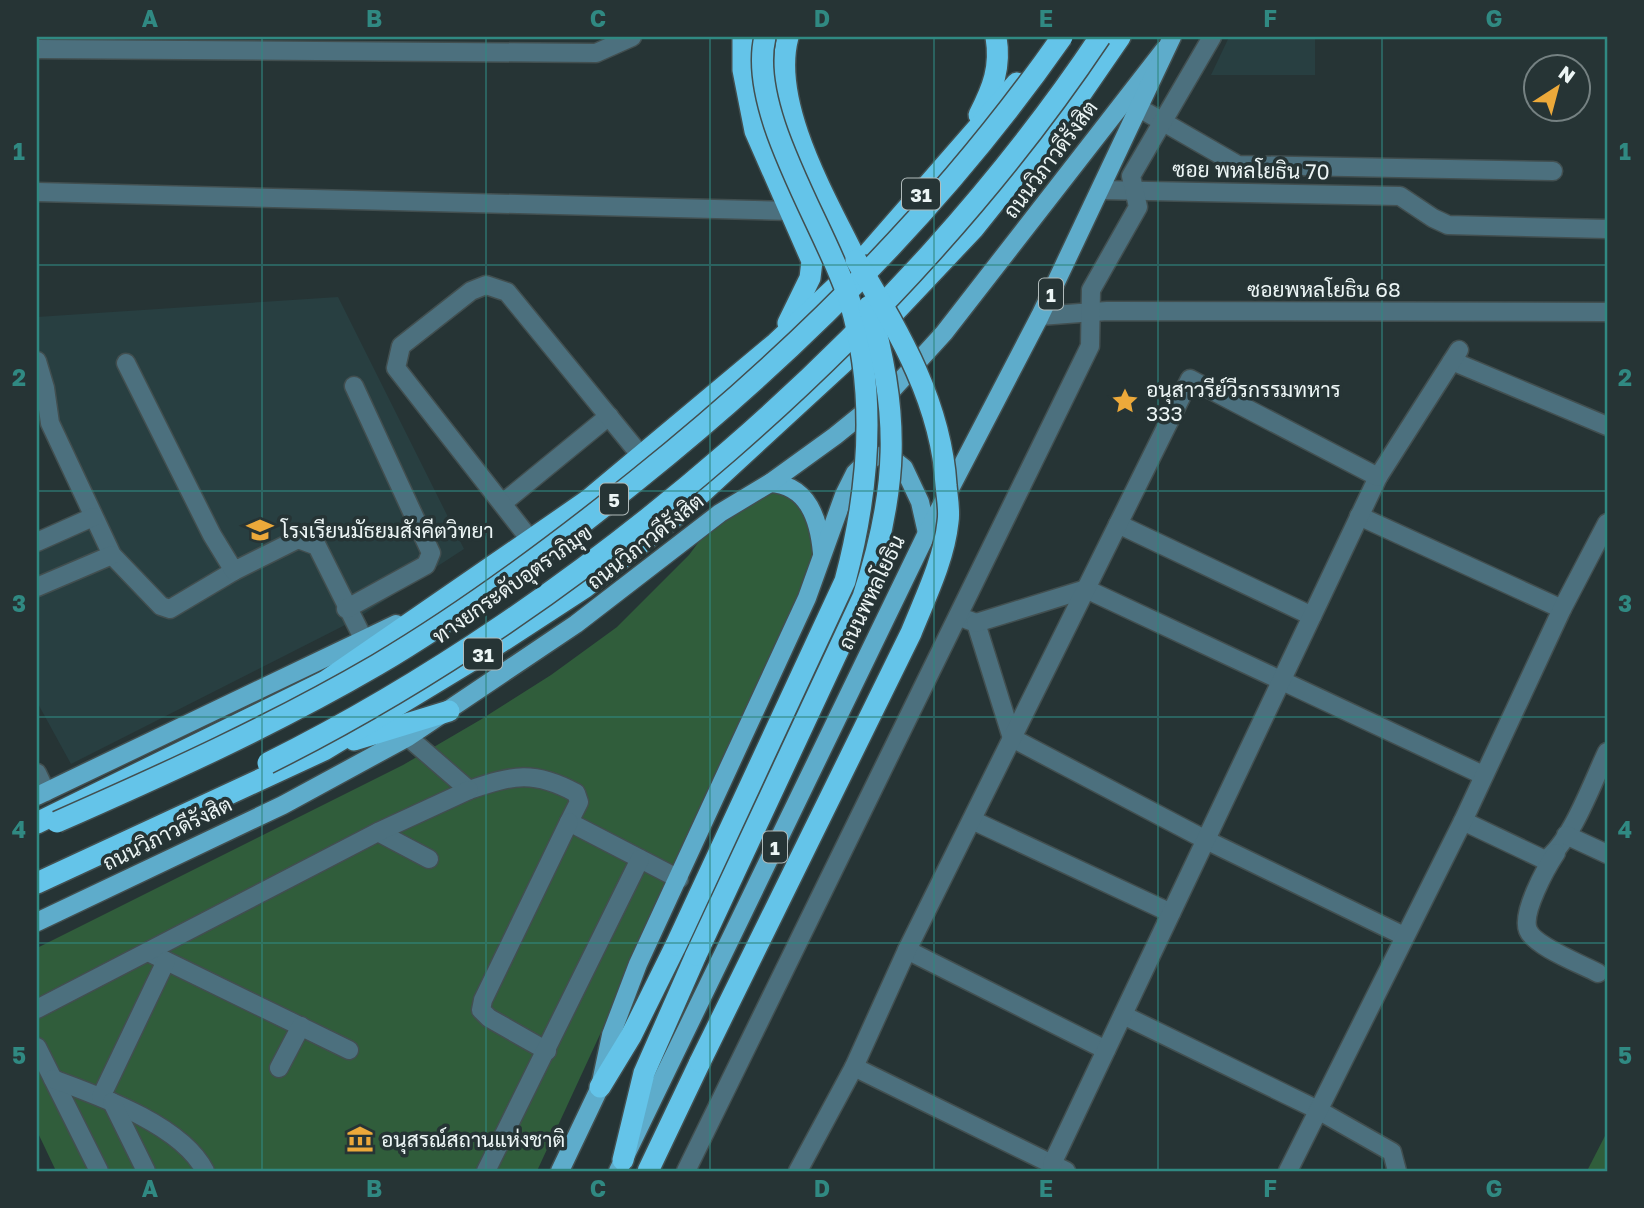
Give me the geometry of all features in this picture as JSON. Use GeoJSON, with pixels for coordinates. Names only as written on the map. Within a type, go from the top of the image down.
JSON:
{"type":"FeatureCollection","features":[{"type":"Feature","properties":{"kind":"highway"},"geometry":{"type":"LineString","coordinates":[[743,37],[743,70],[755,131],[812,261],[810,278],[776,343]]}},
{"type":"Feature","properties":{"kind":"highway"},"geometry":{"type":"LineString","coordinates":[[600,1087],[631,1036],[676,945],[845,581],[859,528],[868,434],[863,372],[852,314],[780,138],[763,76],[765,37]]}},
{"type":"Feature","properties":{"kind":"highway"},"geometry":{"type":"LineString","coordinates":[[648,1171],[911,633],[936,571],[948,522],[944,453],[930,397],[893,323],[856,260],[799,135],[786,76],[788,37]]}},
{"type":"Feature","properties":{"kind":"highway"},"geometry":{"type":"LineString","coordinates":[[963,148],[996,81],[999,60],[996,37]]}},
{"type":"Feature","properties":{"kind":"highway"},"geometry":{"type":"LineString","coordinates":[[963,148],[1051,37]]}},
{"type":"Feature","properties":{"kind":"highway","name":"ทางยกระดับอุตราภิมุข"},"geometry":{"type":"LineString","coordinates":[[42,827],[191,763],[378,664],[472,604],[577,529],[766,372],[870,270],[970,161],[1062,37]]}},
{"type":"Feature","properties":{"kind":"highway","name":"ทางยกระดับอุตราภิมุข"},"geometry":{"type":"LineString","coordinates":[[37,874],[314,740],[408,685],[520,612],[677,493],[865,322],[952,226],[1012,154],[1100,37]]}},
{"type":"Feature","properties":{"kind":"highway","name":"ถนนวิภาวดีรังสิต"},"geometry":{"type":"LineString","coordinates":[[37,883],[324,750],[484,653],[584,588],[683,510],[871,337],[974,228],[1079,98],[1120,37]]}},
{"type":"Feature","properties":{"kind":"highway","name":"31"},"geometry":{"type":"LineString","coordinates":[[42,827],[326,681],[532,542],[642,457],[776,343],[851,273],[963,148]]}},
{"type":"Feature","properties":{"kind":"highway"},"geometry":{"type":"LineString","coordinates":[[620,1166],[644,1073],[863,597],[880,544],[890,496],[890,403],[882,348],[856,260]]}},
{"type":"Feature","properties":{"kind":"highway"},"geometry":{"type":"LineString","coordinates":[[324,750],[449,711]]}},
{"type":"Feature","properties":{"kind":"main road","name":"ถนนพหลโยธิน"},"geometry":{"type":"LineString","coordinates":[[620,1166],[927,533],[1040,316],[1168,43]]}},
{"type":"Feature","properties":{"kind":"main road","name":"ถนนวิภาวดีรังสิต"},"geometry":{"type":"LineString","coordinates":[[37,922],[283,805],[408,737],[576,624],[720,513],[770,483],[893,389],[944,333],[1168,43]]}},
{"type":"Feature","properties":{"kind":"main road"},"geometry":{"type":"LineString","coordinates":[[560,1171],[600,1087],[611,1035],[638,964],[807,598],[835,518],[855,473],[867,460],[878,456],[894,460],[904,468],[917,493],[927,533]]}},
{"type":"Feature","properties":{"kind":"main road"},"geometry":{"type":"LineString","coordinates":[[770,483],[784,484],[797,491],[808,503],[817,520],[822,558]]}},
{"type":"Feature","properties":{"kind":"main road","name":"31"},"geometry":{"type":"LineString","coordinates":[[42,794],[456,594]]}},
{"type":"Feature","properties":{"kind":"street"},"geometry":{"type":"LineString","coordinates":[[37,49],[85,43],[546,44],[596,53],[632,37]]}},
{"type":"Feature","properties":{"kind":"street"},"geometry":{"type":"LineString","coordinates":[[686,1171],[968,620],[1090,346],[1091,290],[1138,207],[1131,176],[1212,37]]}},
{"type":"Feature","properties":{"kind":"street"},"geometry":{"type":"LineString","coordinates":[[1139,108],[1238,165],[1553,171]]}},
{"type":"Feature","properties":{"kind":"street","name":"ซอย พหลโยธิน 70"},"geometry":{"type":"LineString","coordinates":[[1101,190],[1401,197],[1433,219],[1448,225],[1607,229]]}},
{"type":"Feature","properties":{"kind":"street"},"geometry":{"type":"LineString","coordinates":[[37,192],[791,211]]}},
{"type":"Feature","properties":{"kind":"street"},"geometry":{"type":"LineString","coordinates":[[532,542],[504,502],[396,368],[401,346],[471,291],[486,285],[506,292],[642,457]]}},
{"type":"Feature","properties":{"kind":"street","name":"ซอยพหลโยธิน 68"},"geometry":{"type":"LineString","coordinates":[[1040,316],[1090,312],[1607,312]]}},
{"type":"Feature","properties":{"kind":"street"},"geometry":{"type":"LineString","coordinates":[[854,1067],[1059,1168],[1106,1050],[1378,477],[1455,356],[1607,426]]}},
{"type":"Feature","properties":{"kind":"street"},"geometry":{"type":"LineString","coordinates":[[37,360],[43,411],[112,555],[161,606],[170,609],[234,571],[298,539],[317,545],[346,609],[364,640]]}},
{"type":"Feature","properties":{"kind":"street"},"geometry":{"type":"LineString","coordinates":[[126,363],[212,535],[234,571]]}},
{"type":"Feature","properties":{"kind":"street"},"geometry":{"type":"LineString","coordinates":[[798,1171],[854,1067],[908,950],[1190,379],[1378,477]]}},
{"type":"Feature","properties":{"kind":"street"},"geometry":{"type":"LineString","coordinates":[[346,609],[426,565],[430,560],[430,553],[354,386]]}},
{"type":"Feature","properties":{"kind":"street"},"geometry":{"type":"LineString","coordinates":[[504,502],[609,416]]}},
{"type":"Feature","properties":{"kind":"street"},"geometry":{"type":"LineString","coordinates":[[1359,516],[1562,609]]}},
{"type":"Feature","properties":{"kind":"street"},"geometry":{"type":"LineString","coordinates":[[37,542],[93,517]]}},
{"type":"Feature","properties":{"kind":"street"},"geometry":{"type":"LineString","coordinates":[[1288,1171],[1464,821],[1562,609],[1607,523]]}},
{"type":"Feature","properties":{"kind":"street"},"geometry":{"type":"LineString","coordinates":[[1118,524],[1312,616]]}},
{"type":"Feature","properties":{"kind":"street"},"geometry":{"type":"LineString","coordinates":[[37,587],[112,555]]}},
{"type":"Feature","properties":{"kind":"street"},"geometry":{"type":"LineString","coordinates":[[968,620],[1086,589],[1483,775]]}},
{"type":"Feature","properties":{"kind":"street"},"geometry":{"type":"LineString","coordinates":[[968,620],[1012,738],[1206,840],[1404,936]]}},
{"type":"Feature","properties":{"kind":"street"},"geometry":{"type":"LineString","coordinates":[[408,737],[469,790]]}},
{"type":"Feature","properties":{"kind":"street"},"geometry":{"type":"LineString","coordinates":[[1598,973],[1539,942],[1528,932],[1526,922],[1541,876],[1566,835],[1607,752]]}},
{"type":"Feature","properties":{"kind":"street"},"geometry":{"type":"LineString","coordinates":[[37,773],[42,794]]}},
{"type":"Feature","properties":{"kind":"street"},"geometry":{"type":"LineString","coordinates":[[37,1009],[378,832],[469,790],[503,778],[527,775],[554,781],[576,793],[579,802],[483,1000],[481,1010],[489,1018],[547,1051]]}},
{"type":"Feature","properties":{"kind":"street"},"geometry":{"type":"LineString","coordinates":[[972,820],[1171,913]]}},
{"type":"Feature","properties":{"kind":"street"},"geometry":{"type":"LineString","coordinates":[[1464,821],[1545,860],[1556,853]]}},
{"type":"Feature","properties":{"kind":"street"},"geometry":{"type":"LineString","coordinates":[[569,822],[679,879]]}},
{"type":"Feature","properties":{"kind":"street"},"geometry":{"type":"LineString","coordinates":[[378,832],[429,859]]}},
{"type":"Feature","properties":{"kind":"street"},"geometry":{"type":"LineString","coordinates":[[1566,835],[1607,854]]}},
{"type":"Feature","properties":{"kind":"street"},"geometry":{"type":"LineString","coordinates":[[486,1171],[640,859]]}},
{"type":"Feature","properties":{"kind":"street"},"geometry":{"type":"LineString","coordinates":[[908,950],[1106,1050]]}},
{"type":"Feature","properties":{"kind":"street"},"geometry":{"type":"LineString","coordinates":[[148,952],[349,1050]]}},
{"type":"Feature","properties":{"kind":"street"},"geometry":{"type":"LineString","coordinates":[[106,1099],[166,961]]}},
{"type":"Feature","properties":{"kind":"street"},"geometry":{"type":"LineString","coordinates":[[1123,1015],[1318,1110],[1392,1152],[1396,1171]]}},
{"type":"Feature","properties":{"kind":"street"},"geometry":{"type":"LineString","coordinates":[[279,1068],[301,1026]]}},
{"type":"Feature","properties":{"kind":"street"},"geometry":{"type":"LineString","coordinates":[[37,1047],[99,1171]]}},
{"type":"Feature","properties":{"kind":"street"},"geometry":{"type":"LineString","coordinates":[[53,1079],[106,1099],[190,1149],[205,1171]]}},
{"type":"Feature","properties":{"kind":"street"},"geometry":{"type":"LineString","coordinates":[[106,1099],[146,1171]]}},
{"type":"Feature","properties":{"kind":"shaded area"},"geometry":{"type":"Polygon","coordinates":[[[1229,37],[1315,37],[1315,75],[1211,75],[1229,37]]]}},
{"type":"Feature","properties":{"kind":"shaded area","name":"โรงเรียนมัธยมสังคีตวิทยา"},"geometry":{"type":"Polygon","coordinates":[[[338,297],[464,549],[353,621],[71,764],[37,702],[37,542],[93,517],[37,361],[37,317],[338,297]]]}},
{"type":"Feature","properties":{"kind":"green space"},"geometry":{"type":"Polygon","coordinates":[[[785,489],[817,520],[816,566],[537,1171],[56,1171],[37,1131],[37,948],[403,765],[480,720],[551,675],[617,627],[689,555],[720,513],[785,489]]]}},
{"type":"Feature","properties":{"kind":"green space"},"geometry":{"type":"Polygon","coordinates":[[[1607,1132],[1607,1171],[1587,1171],[1607,1132]]]}},
{"type":"Feature","properties":{"kind":"place","name":"อนุสาวรีย์วีรกรรมทหาร 333"},"geometry":{"type":"Point","coordinates":[1125,401]}},
{"type":"Feature","properties":{"kind":"place","name":"โรงเรียนมัธยมสังคีตวิทยา"},"geometry":{"type":"Point","coordinates":[260,530]}},
{"type":"Feature","properties":{"kind":"place","name":"อนุสรณ์สถานแห่งชาติ"},"geometry":{"type":"Point","coordinates":[360,1139]}}]}
